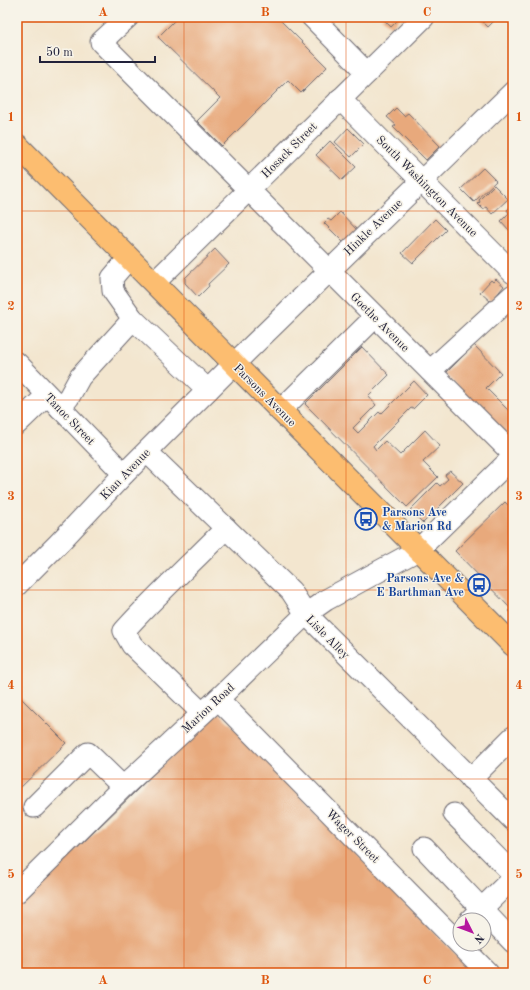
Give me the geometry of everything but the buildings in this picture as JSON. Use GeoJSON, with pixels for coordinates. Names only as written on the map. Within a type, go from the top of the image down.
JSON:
{"type":"FeatureCollection","features":[{"type":"Feature","properties":{"kind":"main road","name":"Parsons Avenue"},"geometry":{"type":"LineString","coordinates":[[17,145],[513,645]]}},
{"type":"Feature","properties":{"kind":"street","name":"Goethe Avenue"},"geometry":{"type":"LineString","coordinates":[[128,17],[101,42],[513,456]]}},
{"type":"Feature","properties":{"kind":"street"},"geometry":{"type":"LineString","coordinates":[[312,17],[367,73]]}},
{"type":"Feature","properties":{"kind":"street","name":"Hosack Street"},"geometry":{"type":"LineString","coordinates":[[154,283],[424,17]]}},
{"type":"Feature","properties":{"kind":"street","name":"Hinkle Avenue"},"geometry":{"type":"LineString","coordinates":[[234,364],[513,92]]}},
{"type":"Feature","properties":{"kind":"street","name":"South Washington Avenue"},"geometry":{"type":"LineString","coordinates":[[340,99],[513,273]]}},
{"type":"Feature","properties":{"kind":"street"},"geometry":{"type":"LineString","coordinates":[[129,258],[112,278],[113,291],[133,319],[208,390]]}},
{"type":"Feature","properties":{"kind":"street"},"geometry":{"type":"LineString","coordinates":[[430,371],[513,295]]}},
{"type":"Feature","properties":{"kind":"street"},"geometry":{"type":"LineString","coordinates":[[280,410],[375,317]]}},
{"type":"Feature","properties":{"kind":"street"},"geometry":{"type":"LineString","coordinates":[[17,424],[53,402],[69,397],[80,377],[133,319]]}},
{"type":"Feature","properties":{"kind":"street","name":"Tanoc Street"},"geometry":{"type":"LineString","coordinates":[[17,363],[124,474]]}},
{"type":"Feature","properties":{"kind":"street","name":"Kian Avenue"},"geometry":{"type":"LineString","coordinates":[[17,586],[124,474],[234,364]]}},
{"type":"Feature","properties":{"kind":"street","name":"Lisle Alley"},"geometry":{"type":"LineString","coordinates":[[146,452],[291,591],[306,614],[513,820]]}},
{"type":"Feature","properties":{"kind":"street","name":"Marion Road"},"geometry":{"type":"LineString","coordinates":[[17,892],[123,787],[218,699],[306,614],[326,600],[418,550],[513,456]]}},
{"type":"Feature","properties":{"kind":"street"},"geometry":{"type":"LineString","coordinates":[[202,713],[132,645],[124,631],[140,613],[226,528]]}},
{"type":"Feature","properties":{"kind":"street","name":"Wager Street"},"geometry":{"type":"LineString","coordinates":[[218,699],[452,929]]}},
{"type":"Feature","properties":{"kind":"street"},"geometry":{"type":"LineString","coordinates":[[471,779],[513,737]]}},
{"type":"Feature","properties":{"kind":"street"},"geometry":{"type":"LineString","coordinates":[[34,807],[88,753],[123,787]]}},
{"type":"Feature","properties":{"kind":"street"},"geometry":{"type":"LineString","coordinates":[[454,814],[513,874]]}},
{"type":"Feature","properties":{"kind":"street"},"geometry":{"type":"LineString","coordinates":[[424,848],[473,912]]}},
{"type":"Feature","properties":{"kind":"street"},"geometry":{"type":"LineString","coordinates":[[478,912],[513,878]]}},
{"type":"Feature","properties":{"kind":"street"},"geometry":{"type":"LineString","coordinates":[[492,927],[513,942]]}},
{"type":"Feature","properties":{"kind":"street","name":"Wager Street"},"geometry":{"type":"LineString","coordinates":[[471,952],[488,973]]}},
{"type":"Feature","properties":{"kind":"place","name":"Parsons Ave & Marion Rd"},"geometry":{"type":"Point","coordinates":[366,519]}},
{"type":"Feature","properties":{"kind":"place","name":"Parsons Ave & E Barthman Ave"},"geometry":{"type":"Point","coordinates":[479,585]}}]}
